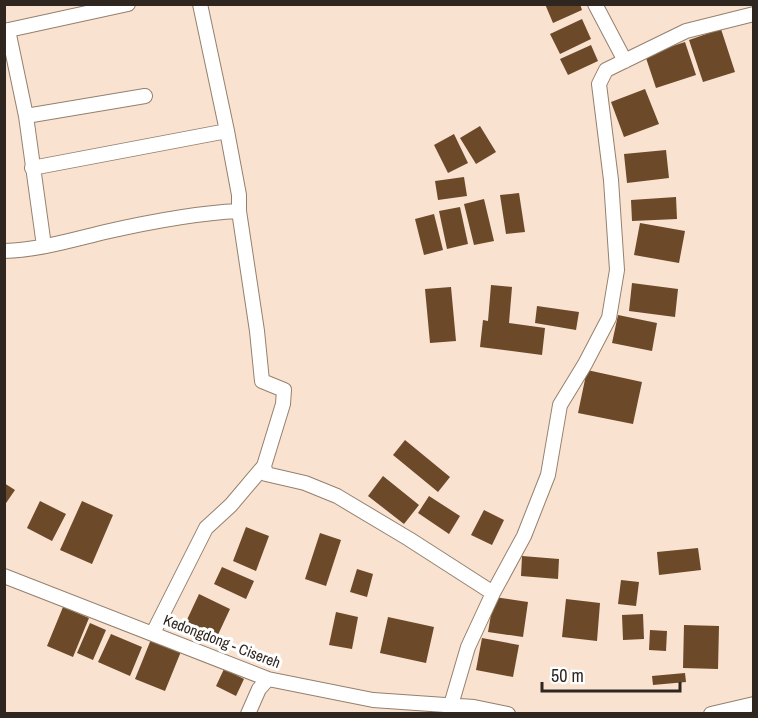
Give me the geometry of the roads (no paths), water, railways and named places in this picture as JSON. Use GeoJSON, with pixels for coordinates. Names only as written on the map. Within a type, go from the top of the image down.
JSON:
{"type":"FeatureCollection","features":[{"type":"Feature","properties":{"kind":"street"},"geometry":{"type":"LineString","coordinates":[[44,246],[26,116],[6,30],[80,10],[128,4]]}},
{"type":"Feature","properties":{"kind":"street"},"geometry":{"type":"LineString","coordinates":[[153,633],[206,528],[231,505],[264,466],[283,404],[284,390],[262,381],[257,331],[238,211],[239,195],[200,4]]}},
{"type":"Feature","properties":{"kind":"street"},"geometry":{"type":"LineString","coordinates":[[595,4],[626,61]]}},
{"type":"Feature","properties":{"kind":"street"},"geometry":{"type":"LineString","coordinates":[[450,705],[468,647],[492,593],[524,536],[548,474],[560,405],[609,318],[617,270],[611,180],[599,84],[606,70],[686,31],[753,14]]}},
{"type":"Feature","properties":{"kind":"street"},"geometry":{"type":"LineString","coordinates":[[26,116],[145,96]]}},
{"type":"Feature","properties":{"kind":"street"},"geometry":{"type":"LineString","coordinates":[[32,168],[227,131]]}},
{"type":"Feature","properties":{"kind":"street"},"geometry":{"type":"LineString","coordinates":[[4,251],[23,251],[134,225],[215,212],[238,211]]}},
{"type":"Feature","properties":{"kind":"street"},"geometry":{"type":"LineString","coordinates":[[264,466],[266,474],[305,483],[337,496],[492,593]]}},
{"type":"Feature","properties":{"kind":"street","name":"Kedongdong - Cisereh"},"geometry":{"type":"LineString","coordinates":[[4,576],[268,679],[373,700],[474,707],[508,714]]}},
{"type":"Feature","properties":{"kind":"street"},"geometry":{"type":"LineString","coordinates":[[248,714],[259,688],[268,679]]}},
{"type":"Feature","properties":{"kind":"street"},"geometry":{"type":"LineString","coordinates":[[711,714],[753,704]]}}]}
